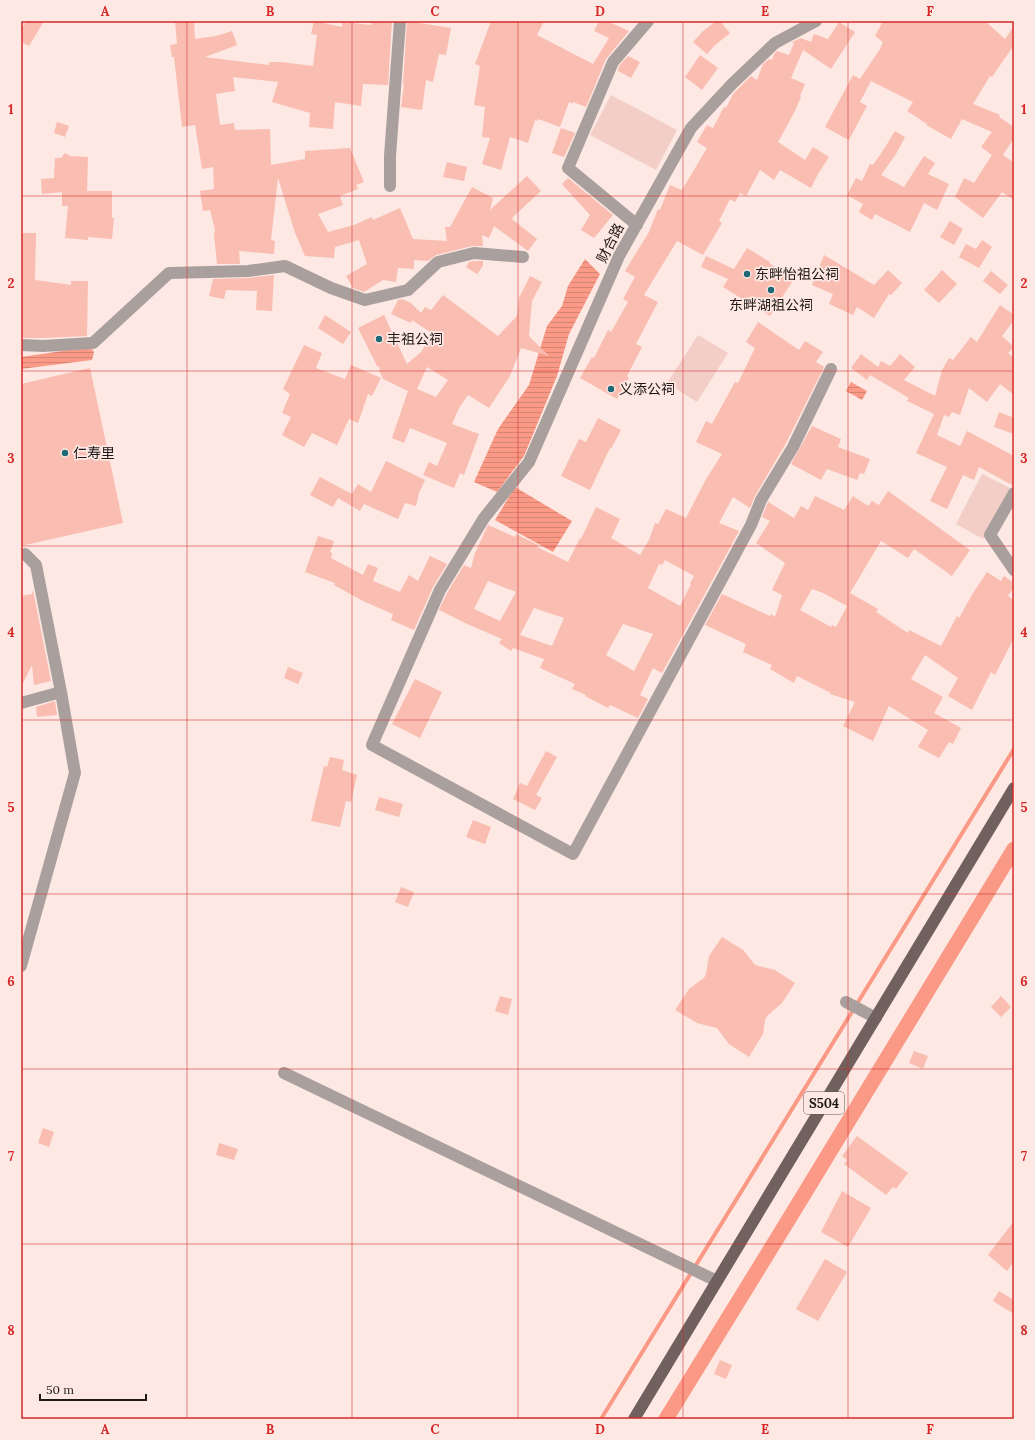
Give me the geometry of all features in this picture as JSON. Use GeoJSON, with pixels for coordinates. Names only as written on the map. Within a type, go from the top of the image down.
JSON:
{"type":"FeatureCollection","features":[{"type":"Feature","properties":{"kind":"main road","name":"S504"},"geometry":{"type":"LineString","coordinates":[[634,1419],[1014,788]]}},
{"type":"Feature","properties":{"kind":"street"},"geometry":{"type":"LineString","coordinates":[[390,186],[390,156],[400,21]]}},
{"type":"Feature","properties":{"kind":"street"},"geometry":{"type":"LineString","coordinates":[[636,225],[568,168],[613,62],[648,21]]}},
{"type":"Feature","properties":{"kind":"street","name":"财合路"},"geometry":{"type":"LineString","coordinates":[[816,21],[775,43],[732,84],[691,128],[619,256],[529,462],[484,518],[440,590],[372,745],[574,854],[747,532],[761,500],[793,448],[831,369]]}},
{"type":"Feature","properties":{"kind":"street"},"geometry":{"type":"LineString","coordinates":[[21,345],[43,346],[93,343],[170,273],[248,271],[285,266],[331,288],[365,300],[408,290],[438,262],[445,260],[474,253],[523,257]]}},
{"type":"Feature","properties":{"kind":"street"},"geometry":{"type":"LineString","coordinates":[[1014,493],[990,535],[1014,570]]}},
{"type":"Feature","properties":{"kind":"street"},"geometry":{"type":"LineString","coordinates":[[21,966],[75,773],[61,692],[36,566],[25,554]]}},
{"type":"Feature","properties":{"kind":"street"},"geometry":{"type":"LineString","coordinates":[[21,703],[61,692]]}},
{"type":"Feature","properties":{"kind":"street"},"geometry":{"type":"LineString","coordinates":[[846,1002],[876,1018]]}},
{"type":"Feature","properties":{"kind":"street"},"geometry":{"type":"LineString","coordinates":[[284,1073],[717,1281]]}},
{"type":"Feature","properties":{"kind":"shaded area"},"geometry":{"type":"Polygon","coordinates":[[[611,95],[677,130],[656,170],[590,135],[611,95]]]}},
{"type":"Feature","properties":{"kind":"shaded area"},"geometry":{"type":"Polygon","coordinates":[[[585,259],[600,274],[569,334],[557,376],[524,456],[497,492],[474,482],[498,429],[529,385],[547,326],[562,306],[568,286],[585,259]]]}},
{"type":"Feature","properties":{"kind":"shaded area"},"geometry":{"type":"Polygon","coordinates":[[[698,335],[728,353],[697,402],[667,383],[698,335]]]}},
{"type":"Feature","properties":{"kind":"shaded area"},"geometry":{"type":"Polygon","coordinates":[[[90,347],[94,352],[92,360],[21,369],[21,357],[90,347]]]}},
{"type":"Feature","properties":{"kind":"shaded area"},"geometry":{"type":"Polygon","coordinates":[[[851,382],[867,391],[862,400],[846,391],[851,382]]]}},
{"type":"Feature","properties":{"kind":"shaded area"},"geometry":{"type":"Polygon","coordinates":[[[982,474],[1010,488],[983,539],[956,524],[982,474]]]}},
{"type":"Feature","properties":{"kind":"shaded area"},"geometry":{"type":"Polygon","coordinates":[[[515,487],[572,521],[553,552],[495,520],[515,487]]]}},
{"type":"Feature","properties":{"kind":"building"},"geometry":{"type":"Polygon","coordinates":[[[26,21],[44,21],[29,46],[21,42],[21,30],[26,21]]]}},
{"type":"Feature","properties":{"kind":"building"},"geometry":{"type":"Polygon","coordinates":[[[175,21],[194,21],[195,39],[216,36],[232,31],[237,45],[205,57],[269,65],[269,62],[281,62],[313,66],[317,35],[311,34],[314,21],[342,27],[342,22],[371,25],[372,21],[392,23],[388,85],[363,84],[361,106],[335,102],[333,129],[309,127],[310,113],[272,102],[278,82],[233,77],[235,91],[216,94],[220,125],[234,123],[235,130],[270,129],[271,165],[305,159],[305,151],[350,148],[364,182],[356,185],[358,189],[340,196],[343,205],[318,214],[328,232],[354,225],[372,217],[373,220],[400,208],[413,239],[447,241],[445,227],[450,227],[472,187],[493,198],[490,210],[527,176],[541,191],[512,219],[537,239],[528,251],[494,226],[489,238],[482,235],[483,246],[472,246],[436,255],[428,261],[414,260],[414,269],[398,268],[396,282],[383,280],[364,292],[353,288],[346,276],[367,264],[359,240],[335,247],[334,258],[305,256],[295,233],[278,178],[271,240],[275,241],[274,254],[239,251],[240,264],[217,264],[214,235],[215,230],[210,210],[203,211],[200,191],[214,189],[213,167],[202,169],[195,125],[182,127],[174,57],[172,57],[170,45],[177,44],[175,21]]]}},
{"type":"Feature","properties":{"kind":"building"},"geometry":{"type":"Polygon","coordinates":[[[407,21],[451,28],[446,55],[439,54],[433,82],[426,80],[422,110],[401,107],[404,85],[407,21]]]}},
{"type":"Feature","properties":{"kind":"building"},"geometry":{"type":"Polygon","coordinates":[[[491,21],[544,21],[537,35],[593,64],[609,38],[594,31],[599,21],[607,21],[629,31],[606,59],[586,107],[569,102],[560,127],[538,119],[537,121],[535,120],[528,143],[510,137],[501,170],[482,164],[490,138],[482,137],[485,107],[474,105],[480,66],[475,64],[491,21]]]}},
{"type":"Feature","properties":{"kind":"building"},"geometry":{"type":"Polygon","coordinates":[[[716,21],[720,21],[730,33],[707,54],[693,42],[702,32],[716,21]]]}},
{"type":"Feature","properties":{"kind":"building"},"geometry":{"type":"Polygon","coordinates":[[[883,21],[985,21],[1005,39],[1014,26],[1014,45],[992,77],[990,76],[973,104],[1000,115],[999,117],[1014,127],[1014,138],[1003,155],[1014,163],[1014,200],[1002,192],[983,218],[955,197],[964,178],[974,183],[992,155],[981,147],[992,132],[962,119],[951,139],[926,125],[927,124],[907,111],[913,102],[871,81],[860,102],[867,106],[849,140],[825,127],[853,75],[860,79],[880,49],[883,42],[875,36],[883,21]]]}},
{"type":"Feature","properties":{"kind":"building"},"geometry":{"type":"Polygon","coordinates":[[[839,22],[855,32],[831,69],[803,50],[791,78],[805,84],[795,111],[778,142],[805,160],[813,147],[829,157],[811,188],[780,170],[774,180],[760,170],[746,196],[740,193],[735,202],[730,199],[719,221],[722,223],[703,255],[677,241],[644,295],[658,302],[636,344],[642,347],[627,376],[629,378],[617,399],[580,378],[592,357],[594,358],[608,330],[611,332],[628,302],[623,299],[635,277],[625,271],[649,232],[670,185],[682,190],[707,148],[697,142],[707,125],[713,128],[733,94],[751,76],[757,80],[763,64],[769,59],[772,60],[777,51],[789,55],[794,43],[792,42],[801,38],[811,42],[814,34],[828,39],[839,22]]]}},
{"type":"Feature","properties":{"kind":"building"},"geometry":{"type":"Polygon","coordinates":[[[700,55],[718,68],[702,90],[685,77],[700,55]]]}},
{"type":"Feature","properties":{"kind":"building"},"geometry":{"type":"Polygon","coordinates":[[[628,56],[640,62],[631,78],[618,71],[619,66],[628,56]]]}},
{"type":"Feature","properties":{"kind":"building"},"geometry":{"type":"Polygon","coordinates":[[[57,122],[69,126],[65,137],[54,133],[57,122]]]}},
{"type":"Feature","properties":{"kind":"building"},"geometry":{"type":"Polygon","coordinates":[[[561,128],[575,133],[564,157],[552,153],[561,128]]]}},
{"type":"Feature","properties":{"kind":"building"},"geometry":{"type":"Polygon","coordinates":[[[895,131],[905,137],[896,154],[881,175],[904,187],[924,156],[935,163],[928,174],[949,184],[937,210],[924,203],[910,232],[875,214],[872,220],[859,212],[863,204],[847,195],[856,178],[862,181],[870,164],[873,165],[895,131]]]}},
{"type":"Feature","properties":{"kind":"building"},"geometry":{"type":"Polygon","coordinates":[[[65,153],[70,156],[88,157],[87,191],[112,191],[112,218],[114,218],[112,239],[88,237],[88,240],[65,238],[68,206],[62,206],[62,192],[42,194],[41,179],[54,178],[55,158],[61,158],[65,153]]]}},
{"type":"Feature","properties":{"kind":"building"},"geometry":{"type":"Polygon","coordinates":[[[447,162],[467,167],[464,181],[443,177],[447,162]]]}},
{"type":"Feature","properties":{"kind":"building"},"geometry":{"type":"Polygon","coordinates":[[[568,178],[613,215],[594,238],[581,230],[590,215],[562,184],[568,178]]]}},
{"type":"Feature","properties":{"kind":"building"},"geometry":{"type":"Polygon","coordinates":[[[950,221],[963,229],[954,245],[940,237],[950,221]]]}},
{"type":"Feature","properties":{"kind":"building"},"geometry":{"type":"Polygon","coordinates":[[[21,233],[36,233],[35,280],[71,285],[71,281],[88,281],[87,336],[21,338],[21,233]]]}},
{"type":"Feature","properties":{"kind":"building"},"geometry":{"type":"Polygon","coordinates":[[[982,240],[992,247],[979,268],[959,257],[966,244],[976,249],[982,240]]]}},
{"type":"Feature","properties":{"kind":"building"},"geometry":{"type":"Polygon","coordinates":[[[747,248],[794,279],[770,316],[723,287],[728,279],[701,267],[706,256],[734,269],[747,248]]]}},
{"type":"Feature","properties":{"kind":"building"},"geometry":{"type":"Polygon","coordinates":[[[824,255],[874,285],[888,270],[902,283],[891,295],[889,294],[874,318],[857,307],[853,315],[829,304],[833,294],[812,285],[824,255]]]}},
{"type":"Feature","properties":{"kind":"building"},"geometry":{"type":"Polygon","coordinates":[[[483,261],[483,266],[477,274],[466,267],[469,262],[483,261]]]}},
{"type":"Feature","properties":{"kind":"building"},"geometry":{"type":"Polygon","coordinates":[[[942,270],[957,284],[939,303],[924,290],[942,270]]]}},
{"type":"Feature","properties":{"kind":"building"},"geometry":{"type":"Polygon","coordinates":[[[991,271],[1008,285],[1000,294],[983,281],[991,271]]]}},
{"type":"Feature","properties":{"kind":"building"},"geometry":{"type":"Polygon","coordinates":[[[274,275],[272,311],[256,310],[257,291],[226,290],[224,299],[209,296],[213,279],[248,278],[274,275]]]}},
{"type":"Feature","properties":{"kind":"building"},"geometry":{"type":"Polygon","coordinates":[[[530,276],[542,282],[532,301],[529,336],[549,356],[521,348],[510,376],[489,408],[468,395],[459,408],[452,424],[479,434],[464,475],[460,473],[454,488],[423,475],[429,462],[437,466],[447,443],[410,428],[404,443],[392,438],[408,391],[383,379],[379,370],[380,368],[377,366],[358,328],[384,315],[407,364],[421,352],[433,334],[412,320],[411,323],[391,314],[398,300],[402,299],[411,303],[421,313],[425,307],[431,310],[443,295],[498,336],[517,316],[519,298],[530,276]],[[427,367],[417,389],[436,397],[448,380],[427,367]]]}},
{"type":"Feature","properties":{"kind":"building"},"geometry":{"type":"Polygon","coordinates":[[[1000,305],[1014,315],[1014,320],[1002,336],[1014,347],[1008,353],[1014,358],[1014,395],[1000,384],[987,402],[969,388],[960,415],[952,412],[949,417],[944,415],[937,435],[960,446],[967,431],[1014,456],[1014,486],[979,467],[974,480],[963,475],[947,509],[930,501],[947,467],[916,453],[934,414],[907,401],[909,398],[870,375],[867,380],[851,368],[861,354],[878,367],[881,361],[890,366],[900,354],[915,367],[904,380],[935,396],[942,370],[949,358],[953,360],[971,337],[977,342],[1000,305]]]}},
{"type":"Feature","properties":{"kind":"building"},"geometry":{"type":"Polygon","coordinates":[[[325,315],[351,332],[343,344],[318,328],[325,315]]]}},
{"type":"Feature","properties":{"kind":"building"},"geometry":{"type":"Polygon","coordinates":[[[758,322],[799,350],[805,341],[823,352],[816,362],[824,367],[786,443],[755,496],[750,508],[733,497],[719,523],[739,531],[662,673],[653,668],[640,695],[648,699],[638,718],[610,705],[608,708],[585,696],[586,695],[572,689],[575,684],[540,668],[544,659],[513,648],[511,651],[499,643],[502,639],[439,610],[447,593],[464,565],[471,568],[475,553],[488,525],[515,537],[516,534],[538,545],[537,547],[568,562],[596,507],[620,519],[611,538],[640,555],[649,540],[655,523],[658,524],[666,509],[686,518],[705,481],[722,454],[696,442],[706,421],[712,424],[735,382],[738,383],[755,348],[746,342],[758,322]],[[665,560],[662,565],[659,564],[648,588],[680,606],[694,576],[665,560]],[[488,581],[474,609],[500,621],[516,592],[488,581]],[[534,608],[520,635],[552,646],[564,618],[534,608]],[[623,624],[606,655],[634,671],[653,634],[623,624]]]}},
{"type":"Feature","properties":{"kind":"building"},"geometry":{"type":"Polygon","coordinates":[[[304,345],[322,353],[316,368],[345,379],[351,365],[381,378],[372,396],[368,394],[358,423],[349,419],[337,445],[312,433],[304,447],[282,435],[291,417],[282,413],[290,394],[283,389],[304,345]]]}},
{"type":"Feature","properties":{"kind":"building","name":"仁寿里"},"geometry":{"type":"Polygon","coordinates":[[[90,368],[123,523],[21,546],[21,384],[90,368]]]}},
{"type":"Feature","properties":{"kind":"building"},"geometry":{"type":"Polygon","coordinates":[[[999,412],[1014,418],[1014,434],[994,427],[999,412]]]}},
{"type":"Feature","properties":{"kind":"building"},"geometry":{"type":"Polygon","coordinates":[[[598,418],[621,430],[611,449],[610,448],[590,490],[561,476],[579,439],[586,442],[598,418]]]}},
{"type":"Feature","properties":{"kind":"building"},"geometry":{"type":"Polygon","coordinates":[[[812,426],[841,439],[838,447],[870,459],[864,474],[860,473],[857,480],[827,469],[821,480],[791,464],[812,426]]]}},
{"type":"Feature","properties":{"kind":"building"},"geometry":{"type":"Polygon","coordinates":[[[386,461],[425,480],[419,493],[416,506],[405,503],[398,519],[364,504],[360,511],[338,498],[333,507],[310,495],[320,477],[352,494],[358,484],[371,492],[386,461]]]}},
{"type":"Feature","properties":{"kind":"building"},"geometry":{"type":"Polygon","coordinates":[[[888,491],[970,550],[952,576],[914,549],[908,558],[881,541],[850,593],[878,609],[876,612],[908,633],[909,630],[941,646],[957,616],[959,618],[987,572],[1001,581],[1004,576],[1014,583],[1014,587],[1008,596],[1014,600],[1014,638],[995,675],[991,672],[972,710],[948,696],[958,678],[925,655],[911,679],[943,697],[934,713],[961,728],[953,744],[949,742],[939,758],[918,747],[928,730],[889,706],[873,741],[843,726],[855,702],[830,694],[831,693],[797,676],[794,683],[770,669],[772,665],[743,652],[746,644],[705,625],[722,594],[775,617],[782,595],[772,590],[785,563],[756,543],[770,521],[762,517],[768,502],[794,518],[801,506],[808,510],[815,496],[844,510],[853,496],[868,506],[872,501],[879,505],[888,491]],[[812,589],[800,610],[831,627],[832,625],[836,627],[847,606],[823,593],[812,589]]]}},
{"type":"Feature","properties":{"kind":"building"},"geometry":{"type":"Polygon","coordinates":[[[318,536],[334,541],[330,552],[332,553],[331,558],[363,575],[368,564],[378,568],[373,581],[400,592],[409,575],[418,581],[430,556],[447,564],[433,587],[414,630],[391,620],[393,614],[363,601],[334,585],[335,583],[305,572],[318,536]]]}},
{"type":"Feature","properties":{"kind":"building"},"geometry":{"type":"Polygon","coordinates":[[[33,590],[51,681],[34,685],[32,665],[21,687],[21,596],[32,594],[33,590]]]}},
{"type":"Feature","properties":{"kind":"building"},"geometry":{"type":"Polygon","coordinates":[[[288,667],[303,673],[298,684],[284,678],[288,667]]]}},
{"type":"Feature","properties":{"kind":"building"},"geometry":{"type":"Polygon","coordinates":[[[415,679],[442,692],[420,738],[392,724],[415,679]]]}},
{"type":"Feature","properties":{"kind":"building"},"geometry":{"type":"Polygon","coordinates":[[[55,701],[57,715],[37,717],[36,707],[55,701]]]}},
{"type":"Feature","properties":{"kind":"building"},"geometry":{"type":"Polygon","coordinates":[[[546,751],[557,757],[536,795],[542,798],[535,810],[513,799],[520,783],[527,786],[546,751]]]}},
{"type":"Feature","properties":{"kind":"building"},"geometry":{"type":"Polygon","coordinates":[[[330,757],[344,760],[342,770],[357,775],[351,802],[346,801],[340,827],[311,821],[324,766],[327,767],[330,757]]]}},
{"type":"Feature","properties":{"kind":"building"},"geometry":{"type":"Polygon","coordinates":[[[379,797],[403,804],[399,817],[375,810],[379,797]]]}},
{"type":"Feature","properties":{"kind":"building"},"geometry":{"type":"Polygon","coordinates":[[[473,820],[491,827],[485,844],[466,837],[473,820]]]}},
{"type":"Feature","properties":{"kind":"building"},"geometry":{"type":"Polygon","coordinates":[[[401,887],[414,892],[408,907],[395,902],[401,887]]]}},
{"type":"Feature","properties":{"kind":"building"},"geometry":{"type":"Polygon","coordinates":[[[722,937],[743,950],[755,965],[775,970],[795,983],[782,1003],[767,1016],[763,1034],[749,1057],[729,1044],[717,1028],[697,1023],[675,1010],[689,989],[704,978],[709,956],[722,937]]]}},
{"type":"Feature","properties":{"kind":"building"},"geometry":{"type":"Polygon","coordinates":[[[500,996],[512,999],[508,1015],[495,1011],[500,996]]]}},
{"type":"Feature","properties":{"kind":"building"},"geometry":{"type":"Polygon","coordinates":[[[1001,996],[1011,1007],[1001,1017],[991,1007],[1001,996]]]}},
{"type":"Feature","properties":{"kind":"building"},"geometry":{"type":"Polygon","coordinates":[[[914,1051],[928,1056],[923,1069],[909,1063],[914,1051]]]}},
{"type":"Feature","properties":{"kind":"building"},"geometry":{"type":"Polygon","coordinates":[[[43,1128],[54,1132],[49,1147],[38,1143],[43,1128]]]}},
{"type":"Feature","properties":{"kind":"building"},"geometry":{"type":"Polygon","coordinates":[[[857,1136],[908,1173],[896,1189],[893,1187],[886,1195],[844,1164],[847,1160],[842,1156],[857,1136]]]}},
{"type":"Feature","properties":{"kind":"building"},"geometry":{"type":"Polygon","coordinates":[[[219,1143],[238,1149],[234,1160],[216,1155],[219,1143]]]}},
{"type":"Feature","properties":{"kind":"building"},"geometry":{"type":"Polygon","coordinates":[[[842,1191],[871,1208],[848,1247],[821,1232],[842,1191]]]}},
{"type":"Feature","properties":{"kind":"building"},"geometry":{"type":"Polygon","coordinates":[[[1014,1221],[1014,1261],[1007,1271],[988,1255],[1014,1221]]]}},
{"type":"Feature","properties":{"kind":"building"},"geometry":{"type":"Polygon","coordinates":[[[825,1259],[847,1272],[818,1321],[796,1309],[825,1259]]]}},
{"type":"Feature","properties":{"kind":"building"},"geometry":{"type":"Polygon","coordinates":[[[999,1291],[1014,1300],[1014,1314],[993,1301],[999,1291]]]}},
{"type":"Feature","properties":{"kind":"building"},"geometry":{"type":"Polygon","coordinates":[[[720,1360],[732,1365],[726,1379],[714,1374],[720,1360]]]}},
{"type":"Feature","properties":{"kind":"waterway"},"geometry":{"type":"LineString","coordinates":[[601,1419],[1014,749]]}},
{"type":"Feature","properties":{"kind":"waterway"},"geometry":{"type":"LineString","coordinates":[[666,1419],[1014,849]]}},
{"type":"Feature","properties":{"kind":"place","name":"东畔怡祖公祠"},"geometry":{"type":"Point","coordinates":[747,274]}},
{"type":"Feature","properties":{"kind":"place","name":"东畔湖祖公祠"},"geometry":{"type":"Point","coordinates":[771,290]}},
{"type":"Feature","properties":{"kind":"place","name":"丰祖公祠"},"geometry":{"type":"Point","coordinates":[379,339]}},
{"type":"Feature","properties":{"kind":"place","name":"义添公祠"},"geometry":{"type":"Point","coordinates":[611,389]}},
{"type":"Feature","properties":{"kind":"place","name":"仁寿里"},"geometry":{"type":"Point","coordinates":[65,453]}}]}
